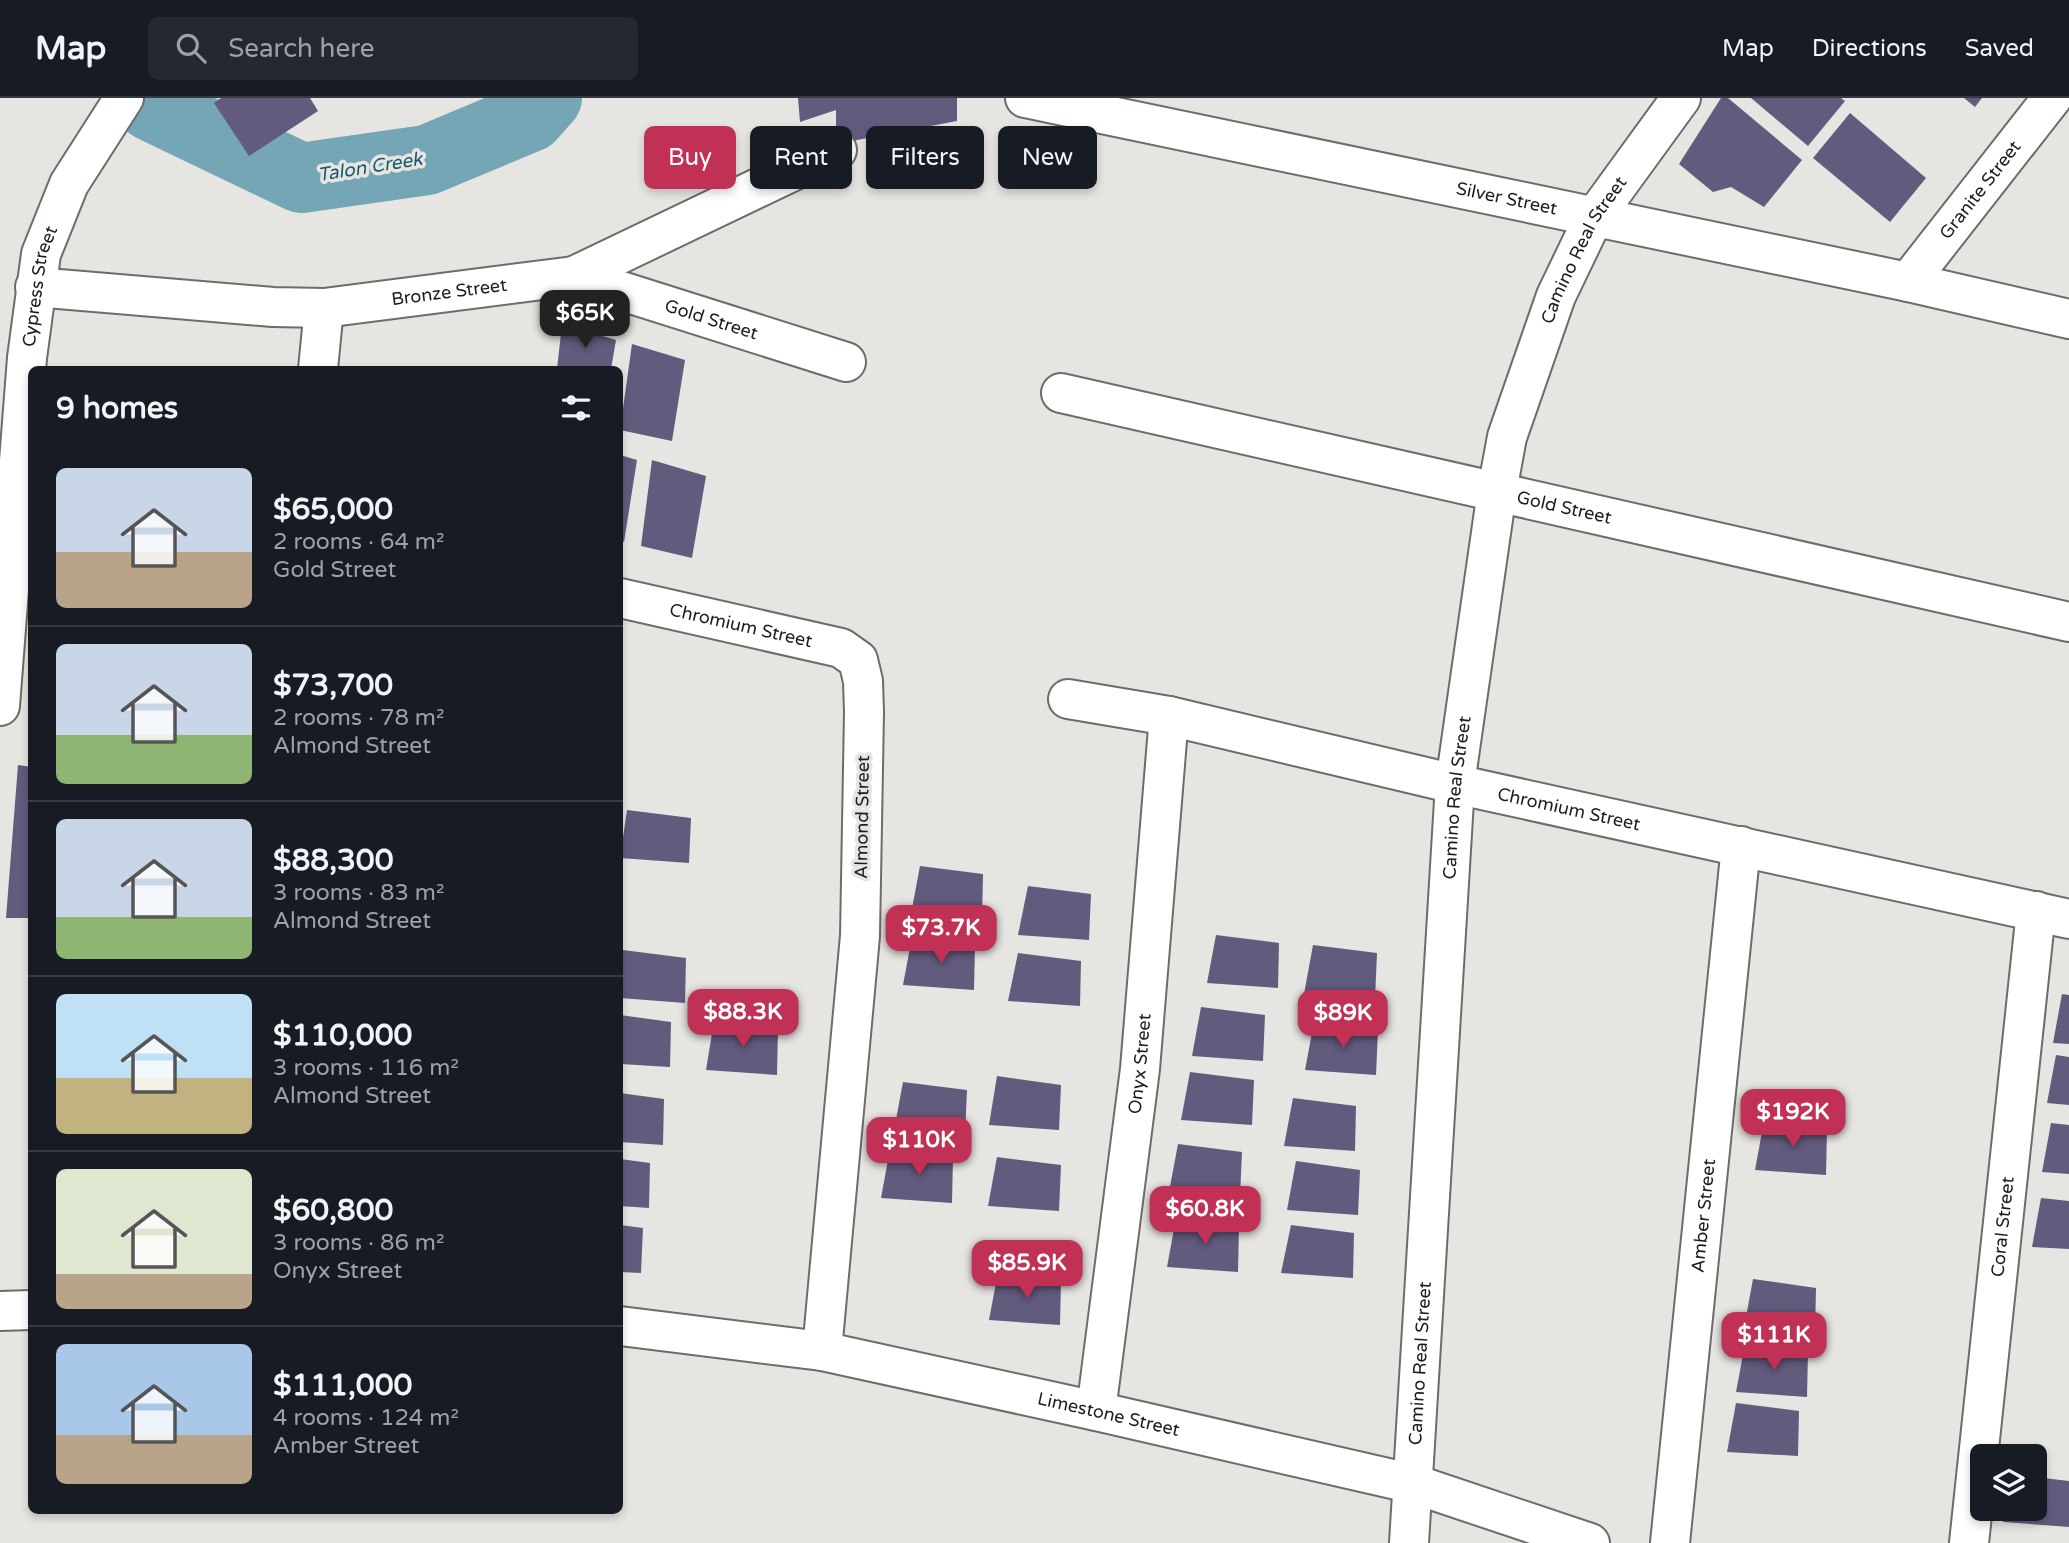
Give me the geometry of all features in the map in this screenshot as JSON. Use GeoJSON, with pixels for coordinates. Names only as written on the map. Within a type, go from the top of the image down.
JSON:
{"type":"FeatureCollection","features":[{"type":"Feature","properties":{"kind":"street","name":"Cypress Street"},"geometry":{"type":"LineString","coordinates":[[28,366],[35,287],[41,254],[59,205],[91,145],[124,98]]}},
{"type":"Feature","properties":{"kind":"street","name":"Silver Street"},"geometry":{"type":"LineString","coordinates":[[1025,98],[1593,219],[1908,282],[2069,319]]}},
{"type":"Feature","properties":{"kind":"street","name":"Camino Real Street"},"geometry":{"type":"LineString","coordinates":[[1409,1543],[1455,784],[1497,491],[1507,438],[1556,296],[1593,219],[1681,98]]}},
{"type":"Feature","properties":{"kind":"street","name":"Granite Street"},"geometry":{"type":"LineString","coordinates":[[1908,282],[2052,98]]}},
{"type":"Feature","properties":{"kind":"street","name":"Bronze Street"},"geometry":{"type":"LineString","coordinates":[[35,287],[273,307],[324,308],[574,276],[756,189]]}},
{"type":"Feature","properties":{"kind":"street","name":"Gold Street"},"geometry":{"type":"LineString","coordinates":[[574,276],[846,362]]}},
{"type":"Feature","properties":{"kind":"street"},"geometry":{"type":"LineString","coordinates":[[318,366],[324,308]]}},
{"type":"Feature","properties":{"kind":"street","name":"Cypress Street"},"geometry":{"type":"LineString","coordinates":[[0,706],[28,371]]}},
{"type":"Feature","properties":{"kind":"street","name":"Gold Street"},"geometry":{"type":"LineString","coordinates":[[1061,393],[2069,622]]}},
{"type":"Feature","properties":{"kind":"street","name":"Chromium Street"},"geometry":{"type":"LineString","coordinates":[[623,599],[841,648],[858,660]]}},
{"type":"Feature","properties":{"kind":"street","name":"Almond Street"},"geometry":{"type":"LineString","coordinates":[[822,1351],[860,936],[864,712],[863,681],[858,660]]}},
{"type":"Feature","properties":{"kind":"street","name":"Chromium Street"},"geometry":{"type":"LineString","coordinates":[[1068,699],[1169,716],[1455,784],[2052,915]]}},
{"type":"Feature","properties":{"kind":"street","name":"Onyx Street"},"geometry":{"type":"LineString","coordinates":[[1096,1411],[1140,1069],[1169,716]]}},
{"type":"Feature","properties":{"kind":"street","name":"Amber Street"},"geometry":{"type":"LineString","coordinates":[[1670,1543],[1741,846]]}},
{"type":"Feature","properties":{"kind":"street","name":"Coral Street"},"geometry":{"type":"LineString","coordinates":[[1969,1543],[2052,915]]}},
{"type":"Feature","properties":{"kind":"street"},"geometry":{"type":"LineString","coordinates":[[0,1311],[28,1310]]}},
{"type":"Feature","properties":{"kind":"street","name":"Limestone Street"},"geometry":{"type":"LineString","coordinates":[[623,1326],[822,1351],[1096,1411],[1414,1484],[1590,1543]]}},
{"type":"Feature","properties":{"kind":"building"},"geometry":{"type":"Polygon","coordinates":[[[221,98],[310,98],[318,111],[249,156],[214,103],[221,98]]]}},
{"type":"Feature","properties":{"kind":"building"},"geometry":{"type":"Polygon","coordinates":[[[798,98],[957,98],[957,121],[931,126],[866,126],[866,138],[852,141],[852,126],[836,126],[836,110],[800,122],[798,98]]]}},
{"type":"Feature","properties":{"kind":"building"},"geometry":{"type":"Polygon","coordinates":[[[1721,98],[1728,98],[1802,160],[1764,207],[1731,187],[1713,192],[1679,164],[1721,98]]]}},
{"type":"Feature","properties":{"kind":"building"},"geometry":{"type":"Polygon","coordinates":[[[1751,98],[1841,98],[1845,101],[1808,146],[1751,98]]]}},
{"type":"Feature","properties":{"kind":"building"},"geometry":{"type":"Polygon","coordinates":[[[1964,98],[1982,98],[1975,107],[1964,98]]]}},
{"type":"Feature","properties":{"kind":"building"},"geometry":{"type":"Polygon","coordinates":[[[1850,113],[1926,178],[1890,222],[1813,158],[1850,113]]]}},
{"type":"Feature","properties":{"kind":"building"},"geometry":{"type":"Polygon","coordinates":[[[562,324],[616,340],[612,366],[557,366],[562,324]]]}},
{"type":"Feature","properties":{"kind":"building"},"geometry":{"type":"Polygon","coordinates":[[[632,344],[685,360],[672,441],[623,431],[623,408],[632,344]]]}},
{"type":"Feature","properties":{"kind":"building"},"geometry":{"type":"Polygon","coordinates":[[[623,456],[637,460],[623,542],[623,456]]]}},
{"type":"Feature","properties":{"kind":"building"},"geometry":{"type":"Polygon","coordinates":[[[652,460],[706,476],[692,558],[641,546],[652,460]]]}},
{"type":"Feature","properties":{"kind":"building"},"geometry":{"type":"Polygon","coordinates":[[[18,765],[28,766],[28,918],[6,918],[18,765]]]}},
{"type":"Feature","properties":{"kind":"building"},"geometry":{"type":"Polygon","coordinates":[[[627,810],[691,818],[689,863],[623,858],[627,810]]]}},
{"type":"Feature","properties":{"kind":"building"},"geometry":{"type":"Polygon","coordinates":[[[920,866],[983,874],[982,919],[911,914],[920,866]]]}},
{"type":"Feature","properties":{"kind":"building"},"geometry":{"type":"Polygon","coordinates":[[[1028,886],[1091,894],[1089,940],[1018,935],[1028,886]]]}},
{"type":"Feature","properties":{"kind":"building"},"geometry":{"type":"Polygon","coordinates":[[[1216,935],[1279,943],[1278,988],[1207,983],[1216,935]]]}},
{"type":"Feature","properties":{"kind":"building"},"geometry":{"type":"Polygon","coordinates":[[[912,937],[975,945],[974,990],[903,985],[912,937]]]}},
{"type":"Feature","properties":{"kind":"building"},"geometry":{"type":"Polygon","coordinates":[[[1313,945],[1377,953],[1375,999],[1304,994],[1313,945]]]}},
{"type":"Feature","properties":{"kind":"building"},"geometry":{"type":"Polygon","coordinates":[[[623,950],[686,958],[685,1003],[623,998],[623,950]]]}},
{"type":"Feature","properties":{"kind":"building"},"geometry":{"type":"Polygon","coordinates":[[[1018,953],[1081,961],[1080,1006],[1008,1001],[1018,953]]]}},
{"type":"Feature","properties":{"kind":"building"},"geometry":{"type":"Polygon","coordinates":[[[2062,994],[2069,995],[2069,1044],[2053,1043],[2062,994]]]}},
{"type":"Feature","properties":{"kind":"building"},"geometry":{"type":"Polygon","coordinates":[[[1201,1007],[1265,1015],[1263,1061],[1192,1056],[1201,1007]]]}},
{"type":"Feature","properties":{"kind":"building"},"geometry":{"type":"Polygon","coordinates":[[[623,1015],[671,1022],[670,1067],[623,1064],[623,1015]]]}},
{"type":"Feature","properties":{"kind":"building"},"geometry":{"type":"Polygon","coordinates":[[[714,1021],[778,1030],[777,1075],[706,1070],[714,1021]]]}},
{"type":"Feature","properties":{"kind":"building"},"geometry":{"type":"Polygon","coordinates":[[[1314,1022],[1378,1030],[1376,1075],[1305,1070],[1314,1022]]]}},
{"type":"Feature","properties":{"kind":"building"},"geometry":{"type":"Polygon","coordinates":[[[2056,1055],[2069,1057],[2069,1105],[2047,1103],[2056,1055]]]}},
{"type":"Feature","properties":{"kind":"building"},"geometry":{"type":"Polygon","coordinates":[[[1190,1072],[1254,1080],[1252,1125],[1181,1120],[1190,1072]]]}},
{"type":"Feature","properties":{"kind":"building"},"geometry":{"type":"Polygon","coordinates":[[[997,1076],[1061,1085],[1059,1130],[989,1125],[997,1076]]]}},
{"type":"Feature","properties":{"kind":"building"},"geometry":{"type":"Polygon","coordinates":[[[903,1082],[967,1090],[965,1135],[894,1130],[903,1082]]]}},
{"type":"Feature","properties":{"kind":"building"},"geometry":{"type":"Polygon","coordinates":[[[623,1093],[664,1099],[663,1145],[623,1142],[623,1093]]]}},
{"type":"Feature","properties":{"kind":"building"},"geometry":{"type":"Polygon","coordinates":[[[1293,1098],[1356,1106],[1355,1151],[1284,1146],[1293,1098]]]}},
{"type":"Feature","properties":{"kind":"building"},"geometry":{"type":"Polygon","coordinates":[[[1764,1121],[1827,1129],[1826,1175],[1755,1170],[1764,1121]]]}},
{"type":"Feature","properties":{"kind":"building"},"geometry":{"type":"Polygon","coordinates":[[[2051,1123],[2069,1125],[2069,1174],[2042,1172],[2051,1123]]]}},
{"type":"Feature","properties":{"kind":"building"},"geometry":{"type":"Polygon","coordinates":[[[1178,1144],[1242,1152],[1240,1197],[1169,1192],[1178,1144]]]}},
{"type":"Feature","properties":{"kind":"building"},"geometry":{"type":"Polygon","coordinates":[[[890,1149],[953,1157],[952,1203],[881,1198],[890,1149]]]}},
{"type":"Feature","properties":{"kind":"building"},"geometry":{"type":"Polygon","coordinates":[[[997,1157],[1061,1165],[1059,1211],[988,1206],[997,1157]]]}},
{"type":"Feature","properties":{"kind":"building"},"geometry":{"type":"Polygon","coordinates":[[[623,1159],[650,1163],[649,1208],[623,1206],[623,1159]]]}},
{"type":"Feature","properties":{"kind":"building"},"geometry":{"type":"Polygon","coordinates":[[[1296,1161],[1360,1170],[1358,1215],[1287,1210],[1296,1161]]]}},
{"type":"Feature","properties":{"kind":"building"},"geometry":{"type":"Polygon","coordinates":[[[2041,1198],[2069,1201],[2069,1249],[2032,1247],[2041,1198]]]}},
{"type":"Feature","properties":{"kind":"building"},"geometry":{"type":"Polygon","coordinates":[[[1176,1218],[1239,1226],[1238,1272],[1167,1267],[1176,1218]]]}},
{"type":"Feature","properties":{"kind":"building"},"geometry":{"type":"Polygon","coordinates":[[[623,1225],[643,1228],[641,1273],[623,1272],[623,1225]]]}},
{"type":"Feature","properties":{"kind":"building"},"geometry":{"type":"Polygon","coordinates":[[[1291,1225],[1354,1233],[1353,1278],[1281,1273],[1291,1225]]]}},
{"type":"Feature","properties":{"kind":"building"},"geometry":{"type":"Polygon","coordinates":[[[998,1272],[1061,1280],[1060,1325],[989,1320],[998,1272]]]}},
{"type":"Feature","properties":{"kind":"building"},"geometry":{"type":"Polygon","coordinates":[[[1753,1279],[1816,1288],[1815,1333],[1744,1328],[1753,1279]]]}},
{"type":"Feature","properties":{"kind":"building"},"geometry":{"type":"Polygon","coordinates":[[[1745,1344],[1808,1352],[1807,1397],[1736,1392],[1745,1344]]]}},
{"type":"Feature","properties":{"kind":"building"},"geometry":{"type":"Polygon","coordinates":[[[1736,1403],[1799,1411],[1798,1456],[1727,1452],[1736,1403]]]}},
{"type":"Feature","properties":{"kind":"building"},"geometry":{"type":"Polygon","coordinates":[[[2047,1478],[2069,1481],[2069,1527],[2003,1522],[2047,1521],[2047,1478]]]}},
{"type":"Feature","properties":{"kind":"waterway","name":"Talon Creek"},"geometry":{"type":"LineString","coordinates":[[151,106],[301,178],[427,160],[530,117],[547,98]]}}]}
